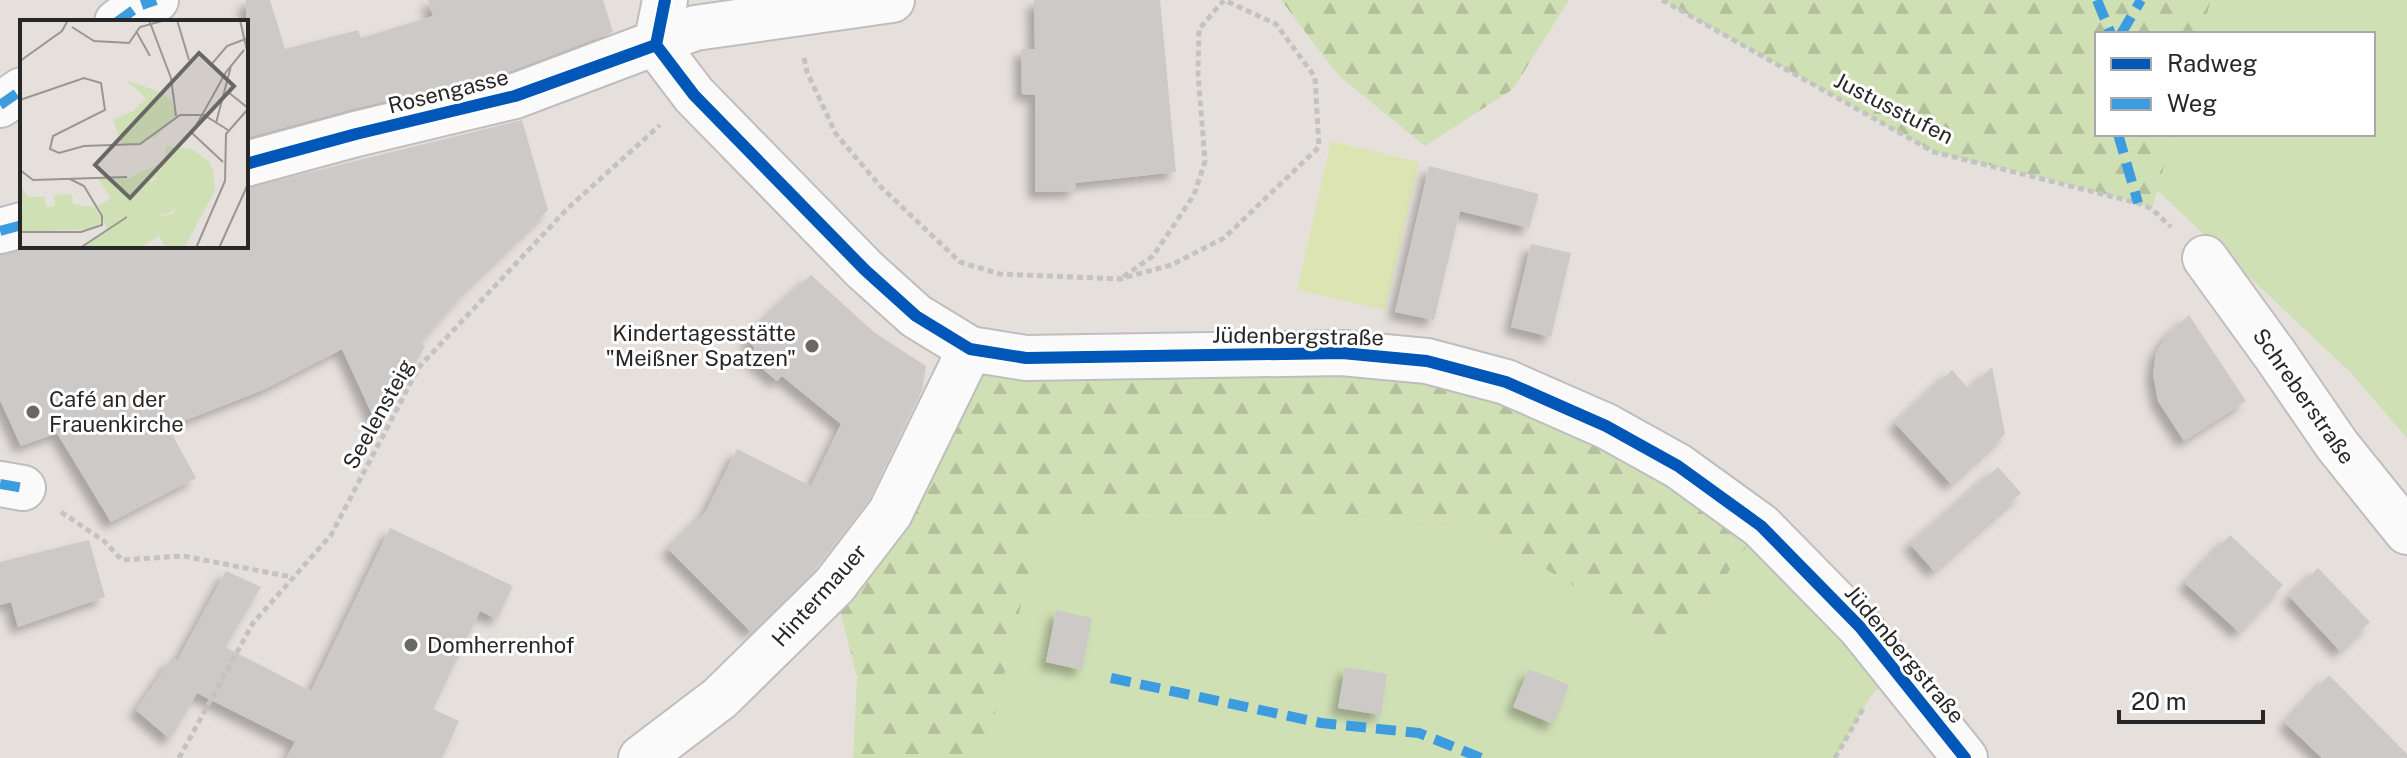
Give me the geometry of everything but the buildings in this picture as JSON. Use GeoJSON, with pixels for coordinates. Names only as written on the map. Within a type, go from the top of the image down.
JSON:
{"type":"FeatureCollection","features":[{"type":"Feature","properties":{"kind":"street"},"geometry":{"type":"LineString","coordinates":[[656,45],[665,0]]}},
{"type":"Feature","properties":{"kind":"street","name":"Rosengasse"},"geometry":{"type":"LineString","coordinates":[[248,163],[515,96],[695,28],[892,0]]}},
{"type":"Feature","properties":{"kind":"street","name":"Jüdenbergstraße"},"geometry":{"type":"LineString","coordinates":[[656,45],[694,95],[865,270],[916,316],[970,349],[1026,358],[1342,353],[1427,361],[1506,382],[1593,420],[1678,466],[1761,526],[1860,627],[1965,758]]}},
{"type":"Feature","properties":{"kind":"street"},"geometry":{"type":"LineString","coordinates":[[0,105],[20,91]]}},
{"type":"Feature","properties":{"kind":"street"},"geometry":{"type":"LineString","coordinates":[[0,231],[20,226]]}},
{"type":"Feature","properties":{"kind":"street","name":"Schreberstraße"},"geometry":{"type":"LineString","coordinates":[[2205,258],[2337,445],[2407,532]]}},
{"type":"Feature","properties":{"kind":"street","name":"Hintermauer"},"geometry":{"type":"LineString","coordinates":[[641,758],[720,698],[845,573],[890,513],[970,349]]}},
{"type":"Feature","properties":{"kind":"path"},"geometry":{"type":"LineString","coordinates":[[794,14],[807,72],[836,134],[881,187],[960,262],[1000,274],[1120,279],[1171,265],[1224,238],[1319,147],[1315,77],[1276,24],[1224,0],[1199,29],[1198,73],[1205,161],[1194,195],[1153,256],[1120,279]]}},
{"type":"Feature","properties":{"kind":"path"},"geometry":{"type":"LineString","coordinates":[[104,541],[122,560],[183,556],[293,577]]}},
{"type":"Feature","properties":{"kind":"path"},"geometry":{"type":"LineString","coordinates":[[1835,758],[1871,696],[1896,671]]}},
{"type":"Feature","properties":{"kind":"green space"},"geometry":{"type":"Polygon","coordinates":[[[1281,0],[1569,0],[1513,89],[1425,146],[1339,76],[1281,0]]]}},
{"type":"Feature","properties":{"kind":"green space"},"geometry":{"type":"Polygon","coordinates":[[[1662,0],[2211,0],[2202,32],[2095,32],[2095,136],[2172,136],[2152,209],[2071,185],[1934,152],[1662,0]]]}},
{"type":"Feature","properties":{"kind":"green space"},"geometry":{"type":"Polygon","coordinates":[[[2211,0],[2407,0],[2407,438],[2351,373],[2157,190],[2172,136],[2375,136],[2375,32],[2202,32],[2211,0]]]}},
{"type":"Feature","properties":{"kind":"green space"},"geometry":{"type":"Polygon","coordinates":[[[1331,141],[1419,162],[1385,310],[1297,290],[1331,141]]]}},
{"type":"Feature","properties":{"kind":"green space"},"geometry":{"type":"Polygon","coordinates":[[[970,349],[1427,361],[1761,526],[1676,646],[1464,521],[1043,514],[984,758],[853,758],[857,677],[834,586],[970,349]]]}},
{"type":"Feature","properties":{"kind":"green space"},"geometry":{"type":"Polygon","coordinates":[[[1042,514],[1464,521],[1676,646],[1761,526],[1896,671],[1871,696],[1835,758],[984,758],[1042,514]]]}},
{"type":"Feature","properties":{"kind":"marked path"},"geometry":{"type":"LineString","coordinates":[[120,20],[139,6],[156,0]]}},
{"type":"Feature","properties":{"kind":"marked path"},"geometry":{"type":"LineString","coordinates":[[2097,0],[2110,32]]}},
{"type":"Feature","properties":{"kind":"marked path"},"geometry":{"type":"LineString","coordinates":[[2122,32],[2141,0]]}},
{"type":"Feature","properties":{"kind":"marked path"},"geometry":{"type":"LineString","coordinates":[[0,105],[20,91]]}},
{"type":"Feature","properties":{"kind":"marked path"},"geometry":{"type":"LineString","coordinates":[[2119,136],[2138,203]]}},
{"type":"Feature","properties":{"kind":"marked path"},"geometry":{"type":"LineString","coordinates":[[0,231],[20,226]]}},
{"type":"Feature","properties":{"kind":"marked path"},"geometry":{"type":"LineString","coordinates":[[0,484],[23,488]]}},
{"type":"Feature","properties":{"kind":"marked path"},"geometry":{"type":"LineString","coordinates":[[1111,678],[1321,723],[1419,733],[1481,758]]}},
{"type":"Feature","properties":{"kind":"cycle path"},"geometry":{"type":"LineString","coordinates":[[665,0],[656,45],[694,95],[865,270],[916,316],[970,349],[1026,358],[1342,353],[1427,361],[1506,382],[1606,426],[1678,466],[1761,526],[1860,627],[1965,758]]}},
{"type":"Feature","properties":{"kind":"cycle path"},"geometry":{"type":"LineString","coordinates":[[248,163],[515,96],[656,45]]}},
{"type":"Feature","properties":{"kind":"place","name":"Kindertagesstätte \"Meißner Spatzen\""},"geometry":{"type":"Point","coordinates":[812,346]}},
{"type":"Feature","properties":{"kind":"place","name":"Café an der Frauenkirche"},"geometry":{"type":"Point","coordinates":[33,412]}},
{"type":"Feature","properties":{"kind":"place","name":"Domherrenhof"},"geometry":{"type":"Point","coordinates":[411,645]}}]}
